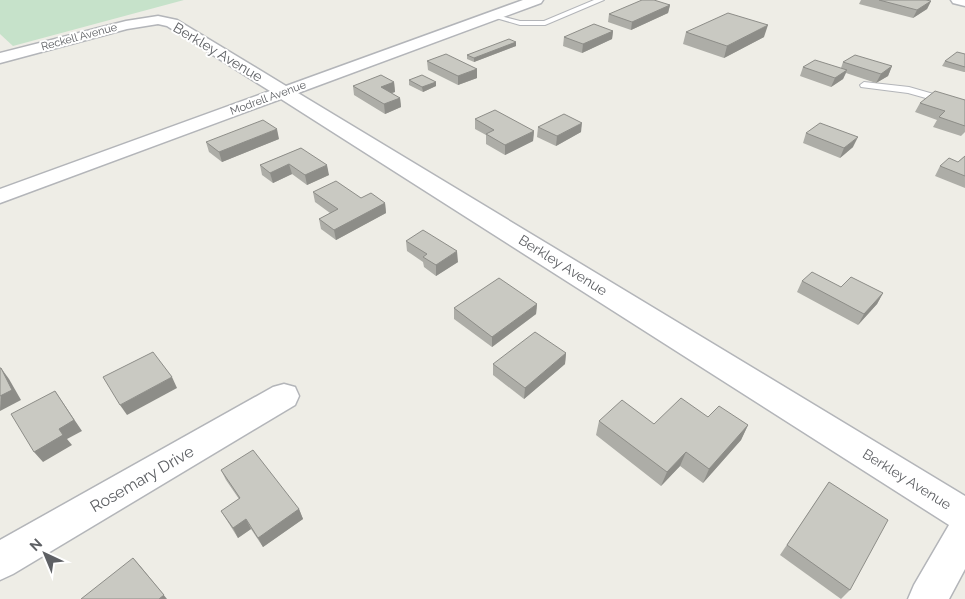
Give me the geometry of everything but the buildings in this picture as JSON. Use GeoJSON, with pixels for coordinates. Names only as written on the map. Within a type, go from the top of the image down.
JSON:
{"type":"FeatureCollection","features":[{"type":"Feature","properties":{"kind":"street","name":"Modrell Avenue"},"geometry":{"type":"LineString","coordinates":[[0,196],[536,0]]}},
{"type":"Feature","properties":{"kind":"street"},"geometry":{"type":"LineString","coordinates":[[958,0],[965,2]]}},
{"type":"Feature","properties":{"kind":"street","name":"Berkley Avenue"},"geometry":{"type":"LineString","coordinates":[[158,20],[172,23],[965,515]]}},
{"type":"Feature","properties":{"kind":"street","name":"Reckell Avenue"},"geometry":{"type":"LineString","coordinates":[[0,58],[126,25],[158,20]]}},
{"type":"Feature","properties":{"kind":"street","name":"Rosemary Drive"},"geometry":{"type":"LineString","coordinates":[[0,561],[284,396]]}},
{"type":"Feature","properties":{"kind":"street"},"geometry":{"type":"LineString","coordinates":[[928,599],[965,532]]}},
{"type":"Feature","properties":{"kind":"lane"},"geometry":{"type":"LineString","coordinates":[[493,16],[520,23],[544,23],[600,0]]}},
{"type":"Feature","properties":{"kind":"lane"},"geometry":{"type":"LineString","coordinates":[[864,85],[910,90],[965,106]]}},
{"type":"Feature","properties":{"kind":"green space"},"geometry":{"type":"Polygon","coordinates":[[[0,0],[184,0],[13,46],[0,34],[0,0]]]}}]}
